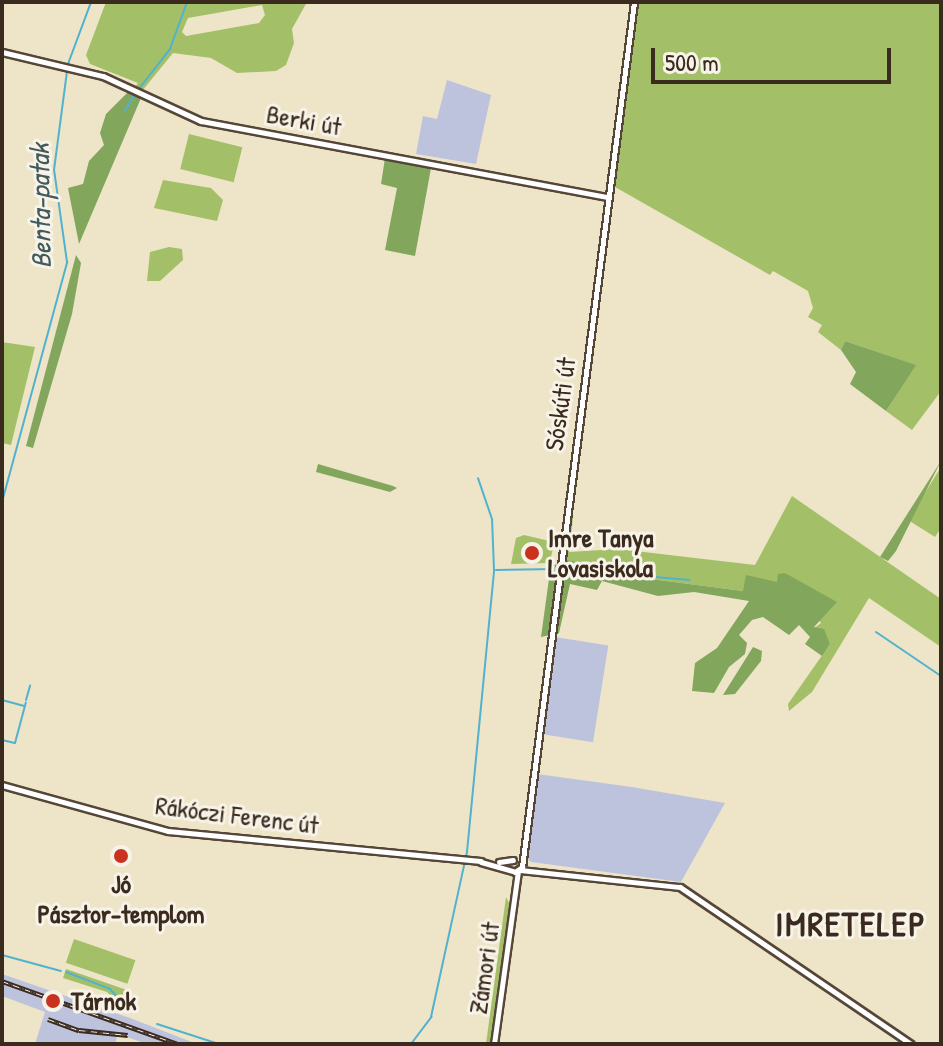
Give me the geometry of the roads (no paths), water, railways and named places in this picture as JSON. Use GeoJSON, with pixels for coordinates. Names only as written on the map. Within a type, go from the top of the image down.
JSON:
{"type":"FeatureCollection","features":[{"type":"Feature","properties":{"kind":"street","name":"Sóskúti út"},"geometry":{"type":"LineString","coordinates":[[516,866],[634,2]]}},
{"type":"Feature","properties":{"kind":"street","name":"Berki út"},"geometry":{"type":"LineString","coordinates":[[2,52],[113,80],[201,121],[608,197]]}},
{"type":"Feature","properties":{"kind":"street","name":"Rákóczi Ferenc út"},"geometry":{"type":"LineString","coordinates":[[2,785],[168,831],[465,860],[680,887],[911,1044]]}},
{"type":"Feature","properties":{"kind":"street","name":"Zámori út"},"geometry":{"type":"LineString","coordinates":[[494,1044],[516,866]]}},
{"type":"Feature","properties":{"kind":"waterway","name":"Benta-patak"},"geometry":{"type":"LineString","coordinates":[[68,64],[91,2]]}},
{"type":"Feature","properties":{"kind":"waterway"},"geometry":{"type":"LineString","coordinates":[[138,90],[170,49],[187,2]]}},
{"type":"Feature","properties":{"kind":"waterway","name":"Benta-patak"},"geometry":{"type":"LineString","coordinates":[[2,502],[67,262],[54,170],[67,71]]}},
{"type":"Feature","properties":{"kind":"waterway"},"geometry":{"type":"LineString","coordinates":[[125,111],[135,94]]}},
{"type":"Feature","properties":{"kind":"waterway"},"geometry":{"type":"LineString","coordinates":[[411,1044],[431,1017],[467,852],[494,570],[492,519],[478,478]]}},
{"type":"Feature","properties":{"kind":"waterway"},"geometry":{"type":"LineString","coordinates":[[496,570],[557,569]]}},
{"type":"Feature","properties":{"kind":"waterway"},"geometry":{"type":"LineString","coordinates":[[564,569],[690,580]]}},
{"type":"Feature","properties":{"kind":"waterway"},"geometry":{"type":"LineString","coordinates":[[876,632],[941,676]]}},
{"type":"Feature","properties":{"kind":"waterway"},"geometry":{"type":"LineString","coordinates":[[26,700],[30,686]]}},
{"type":"Feature","properties":{"kind":"waterway"},"geometry":{"type":"LineString","coordinates":[[2,700],[24,706]]}},
{"type":"Feature","properties":{"kind":"waterway"},"geometry":{"type":"LineString","coordinates":[[2,740],[15,743],[26,702]]}},
{"type":"Feature","properties":{"kind":"waterway"},"geometry":{"type":"LineString","coordinates":[[2,955],[61,971]]}},
{"type":"Feature","properties":{"kind":"waterway"},"geometry":{"type":"LineString","coordinates":[[66,972],[110,989],[119,999]]}},
{"type":"Feature","properties":{"kind":"waterway"},"geometry":{"type":"LineString","coordinates":[[157,1024],[219,1044]]}},
{"type":"Feature","properties":{"kind":"railway"},"geometry":{"type":"LineString","coordinates":[[2,981],[178,1044]]}},
{"type":"Feature","properties":{"kind":"railway"},"geometry":{"type":"LineString","coordinates":[[48,1019],[79,1030],[128,1035]]}},
{"type":"Feature","properties":{"kind":"place","name":"Imre Tanya Lovasiskola"},"geometry":{"type":"Point","coordinates":[532,553]}},
{"type":"Feature","properties":{"kind":"place","name":"Jó Pásztor-templom"},"geometry":{"type":"Point","coordinates":[121,856]}},
{"type":"Feature","properties":{"kind":"place","name":"Tárnok"},"geometry":{"type":"Point","coordinates":[53,1001]}},
{"type":"Feature","properties":{"kind":"district","name":"IMRETELEP"},"geometry":{"type":"Point","coordinates":[851,925]}}]}
